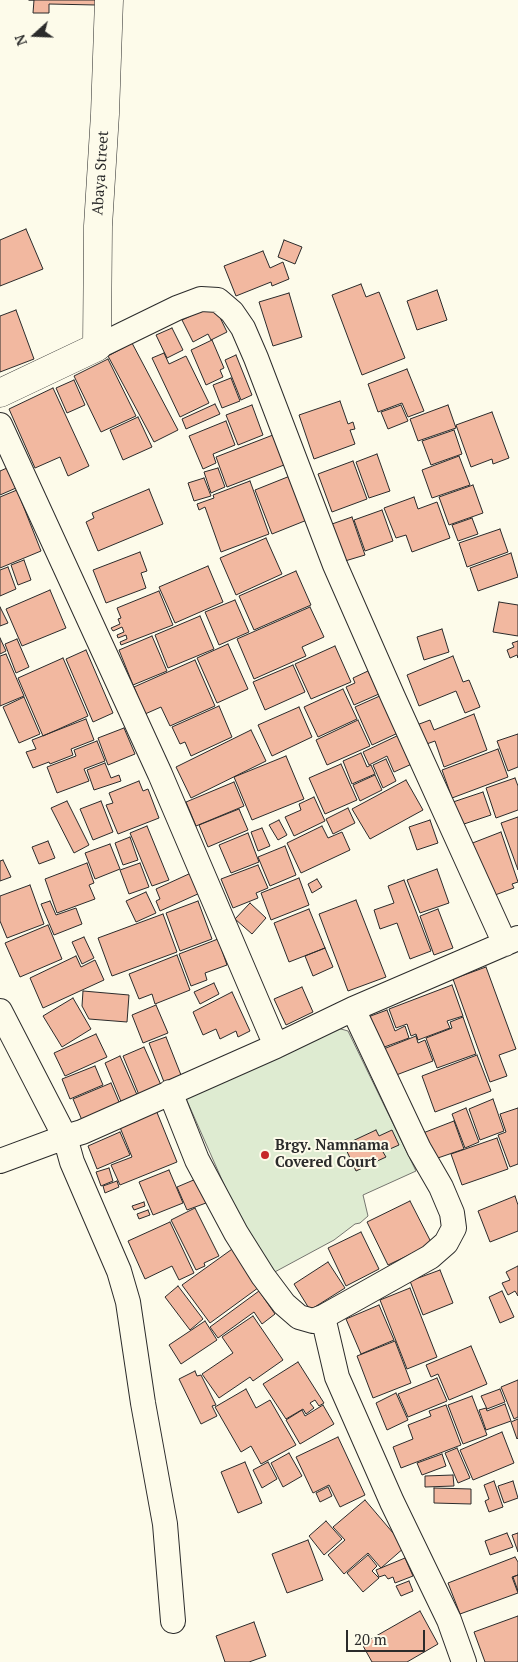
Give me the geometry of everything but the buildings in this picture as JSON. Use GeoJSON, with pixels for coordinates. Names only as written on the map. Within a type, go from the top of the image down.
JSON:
{"type":"FeatureCollection","features":[{"type":"Feature","properties":{"kind":"street","name":"Abaya Street"},"geometry":{"type":"LineString","coordinates":[[97,347],[98,226],[105,114],[109,0]]}},
{"type":"Feature","properties":{"kind":"street"},"geometry":{"type":"LineString","coordinates":[[0,393],[176,308],[201,299],[218,300],[232,312],[238,320],[256,358],[335,565],[511,941],[353,1009],[276,1046],[82,1132],[0,1161]]}},
{"type":"Feature","properties":{"kind":"street"},"geometry":{"type":"LineString","coordinates":[[0,425],[160,774],[276,1046]]}},
{"type":"Feature","properties":{"kind":"street"},"geometry":{"type":"LineString","coordinates":[[170,1092],[197,1160],[236,1233],[264,1276],[284,1304],[299,1317],[313,1321],[323,1317],[430,1257],[446,1243],[454,1228],[452,1213],[441,1187],[419,1149],[353,1009]]}},
{"type":"Feature","properties":{"kind":"street"},"geometry":{"type":"LineString","coordinates":[[0,1011],[65,1137],[72,1162],[119,1270],[128,1302],[165,1524],[173,1621]]}},
{"type":"Feature","properties":{"kind":"street"},"geometry":{"type":"LineString","coordinates":[[323,1317],[337,1377],[392,1502],[449,1620],[464,1662]]}},
{"type":"Feature","properties":{"kind":"green space"},"geometry":{"type":"Polygon","coordinates":[[[334,1027],[348,1031],[416,1171],[363,1195],[368,1216],[360,1223],[355,1224],[334,1240],[271,1274],[238,1216],[184,1094],[334,1027]]]}},
{"type":"Feature","properties":{"kind":"place","name":"Brgy. Namnama Covered Court"},"geometry":{"type":"Point","coordinates":[265,1155]}}]}
